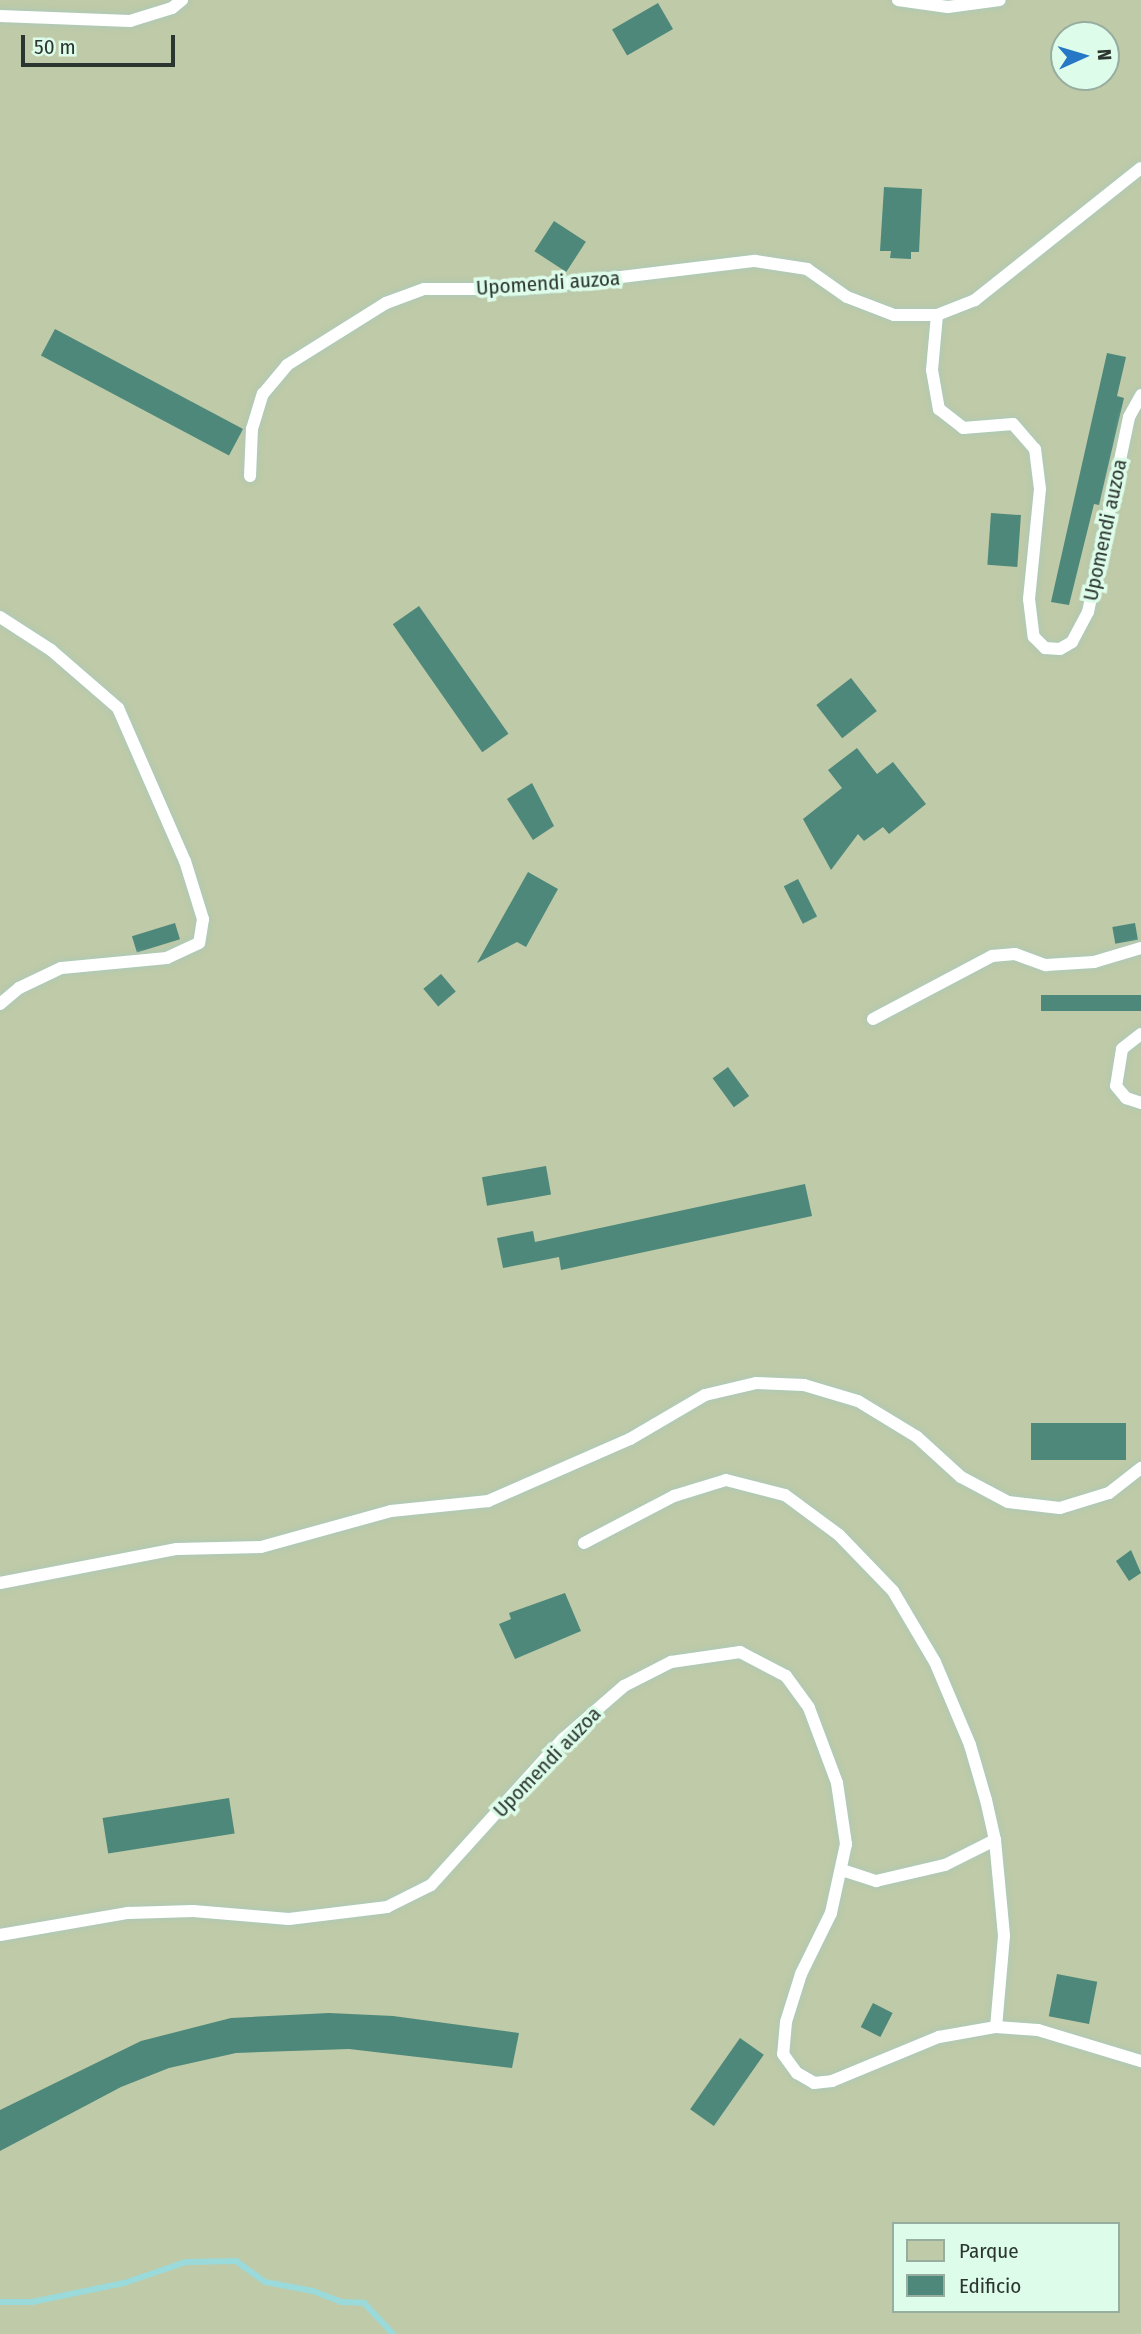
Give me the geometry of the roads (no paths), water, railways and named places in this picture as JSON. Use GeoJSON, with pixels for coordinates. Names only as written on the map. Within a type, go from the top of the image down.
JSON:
{"type":"FeatureCollection","features":[{"type":"Feature","properties":{"kind":"lane"},"geometry":{"type":"LineString","coordinates":[[0,16],[130,22],[172,8],[182,0]]}},
{"type":"Feature","properties":{"kind":"lane"},"geometry":{"type":"LineString","coordinates":[[898,0],[948,7],[1000,0]]}},
{"type":"Feature","properties":{"kind":"lane","name":"Upomendi auzoa"},"geometry":{"type":"LineString","coordinates":[[250,476],[252,429],[263,394],[287,365],[386,303],[424,289],[522,289],[755,261],[807,269],[847,297],[894,315],[937,315],[975,300],[1141,168]]}},
{"type":"Feature","properties":{"kind":"lane","name":"Upomendi auzoa"},"geometry":{"type":"LineString","coordinates":[[937,315],[932,370],[939,410],[963,428],[1013,424],[1035,449],[1040,489],[1029,599],[1034,637],[1045,648],[1060,649],[1072,642],[1088,612],[1129,417],[1141,395]]}},
{"type":"Feature","properties":{"kind":"lane"},"geometry":{"type":"LineString","coordinates":[[0,617],[51,650],[118,708],[185,861],[203,919],[199,943],[167,958],[61,968],[19,988],[0,1004]]}},
{"type":"Feature","properties":{"kind":"lane"},"geometry":{"type":"LineString","coordinates":[[873,1019],[992,956],[1015,954],[1058,964],[1094,962],[1141,947]]}},
{"type":"Feature","properties":{"kind":"lane"},"geometry":{"type":"LineString","coordinates":[[1141,1034],[1122,1049],[1116,1086],[1126,1098],[1141,1102]]}},
{"type":"Feature","properties":{"kind":"lane"},"geometry":{"type":"LineString","coordinates":[[0,1583],[177,1549],[261,1546],[391,1511],[488,1501],[630,1439],[705,1395],[756,1382],[804,1385],[858,1401],[917,1437],[961,1476],[1008,1502],[1060,1508],[1109,1493],[1141,1468]]}},
{"type":"Feature","properties":{"kind":"lane"},"geometry":{"type":"LineString","coordinates":[[584,1543],[674,1496],[726,1480],[785,1495],[839,1535],[892,1591],[935,1662],[971,1745],[995,1840],[1004,1936],[996,2027]]}},
{"type":"Feature","properties":{"kind":"lane","name":"Upomendi auzoa"},"geometry":{"type":"LineString","coordinates":[[0,1936],[128,1913],[193,1911],[289,1919],[387,1907],[431,1885],[564,1739],[624,1686],[671,1662],[701,1654],[740,1652],[786,1676],[810,1708],[837,1783],[846,1844],[831,1913],[801,1974],[786,2022],[783,2054],[797,2073],[814,2083],[832,2081],[939,2037],[996,2027],[1038,2030],[1141,2061]]}},
{"type":"Feature","properties":{"kind":"lane"},"geometry":{"type":"LineString","coordinates":[[842,1870],[876,1881],[944,1865],[995,1840]]}},
{"type":"Feature","properties":{"kind":"waterway"},"geometry":{"type":"LineString","coordinates":[[0,2302],[32,2302],[124,2283],[186,2262],[236,2261],[265,2282],[313,2291],[341,2302],[364,2303],[393,2334]]}}]}
